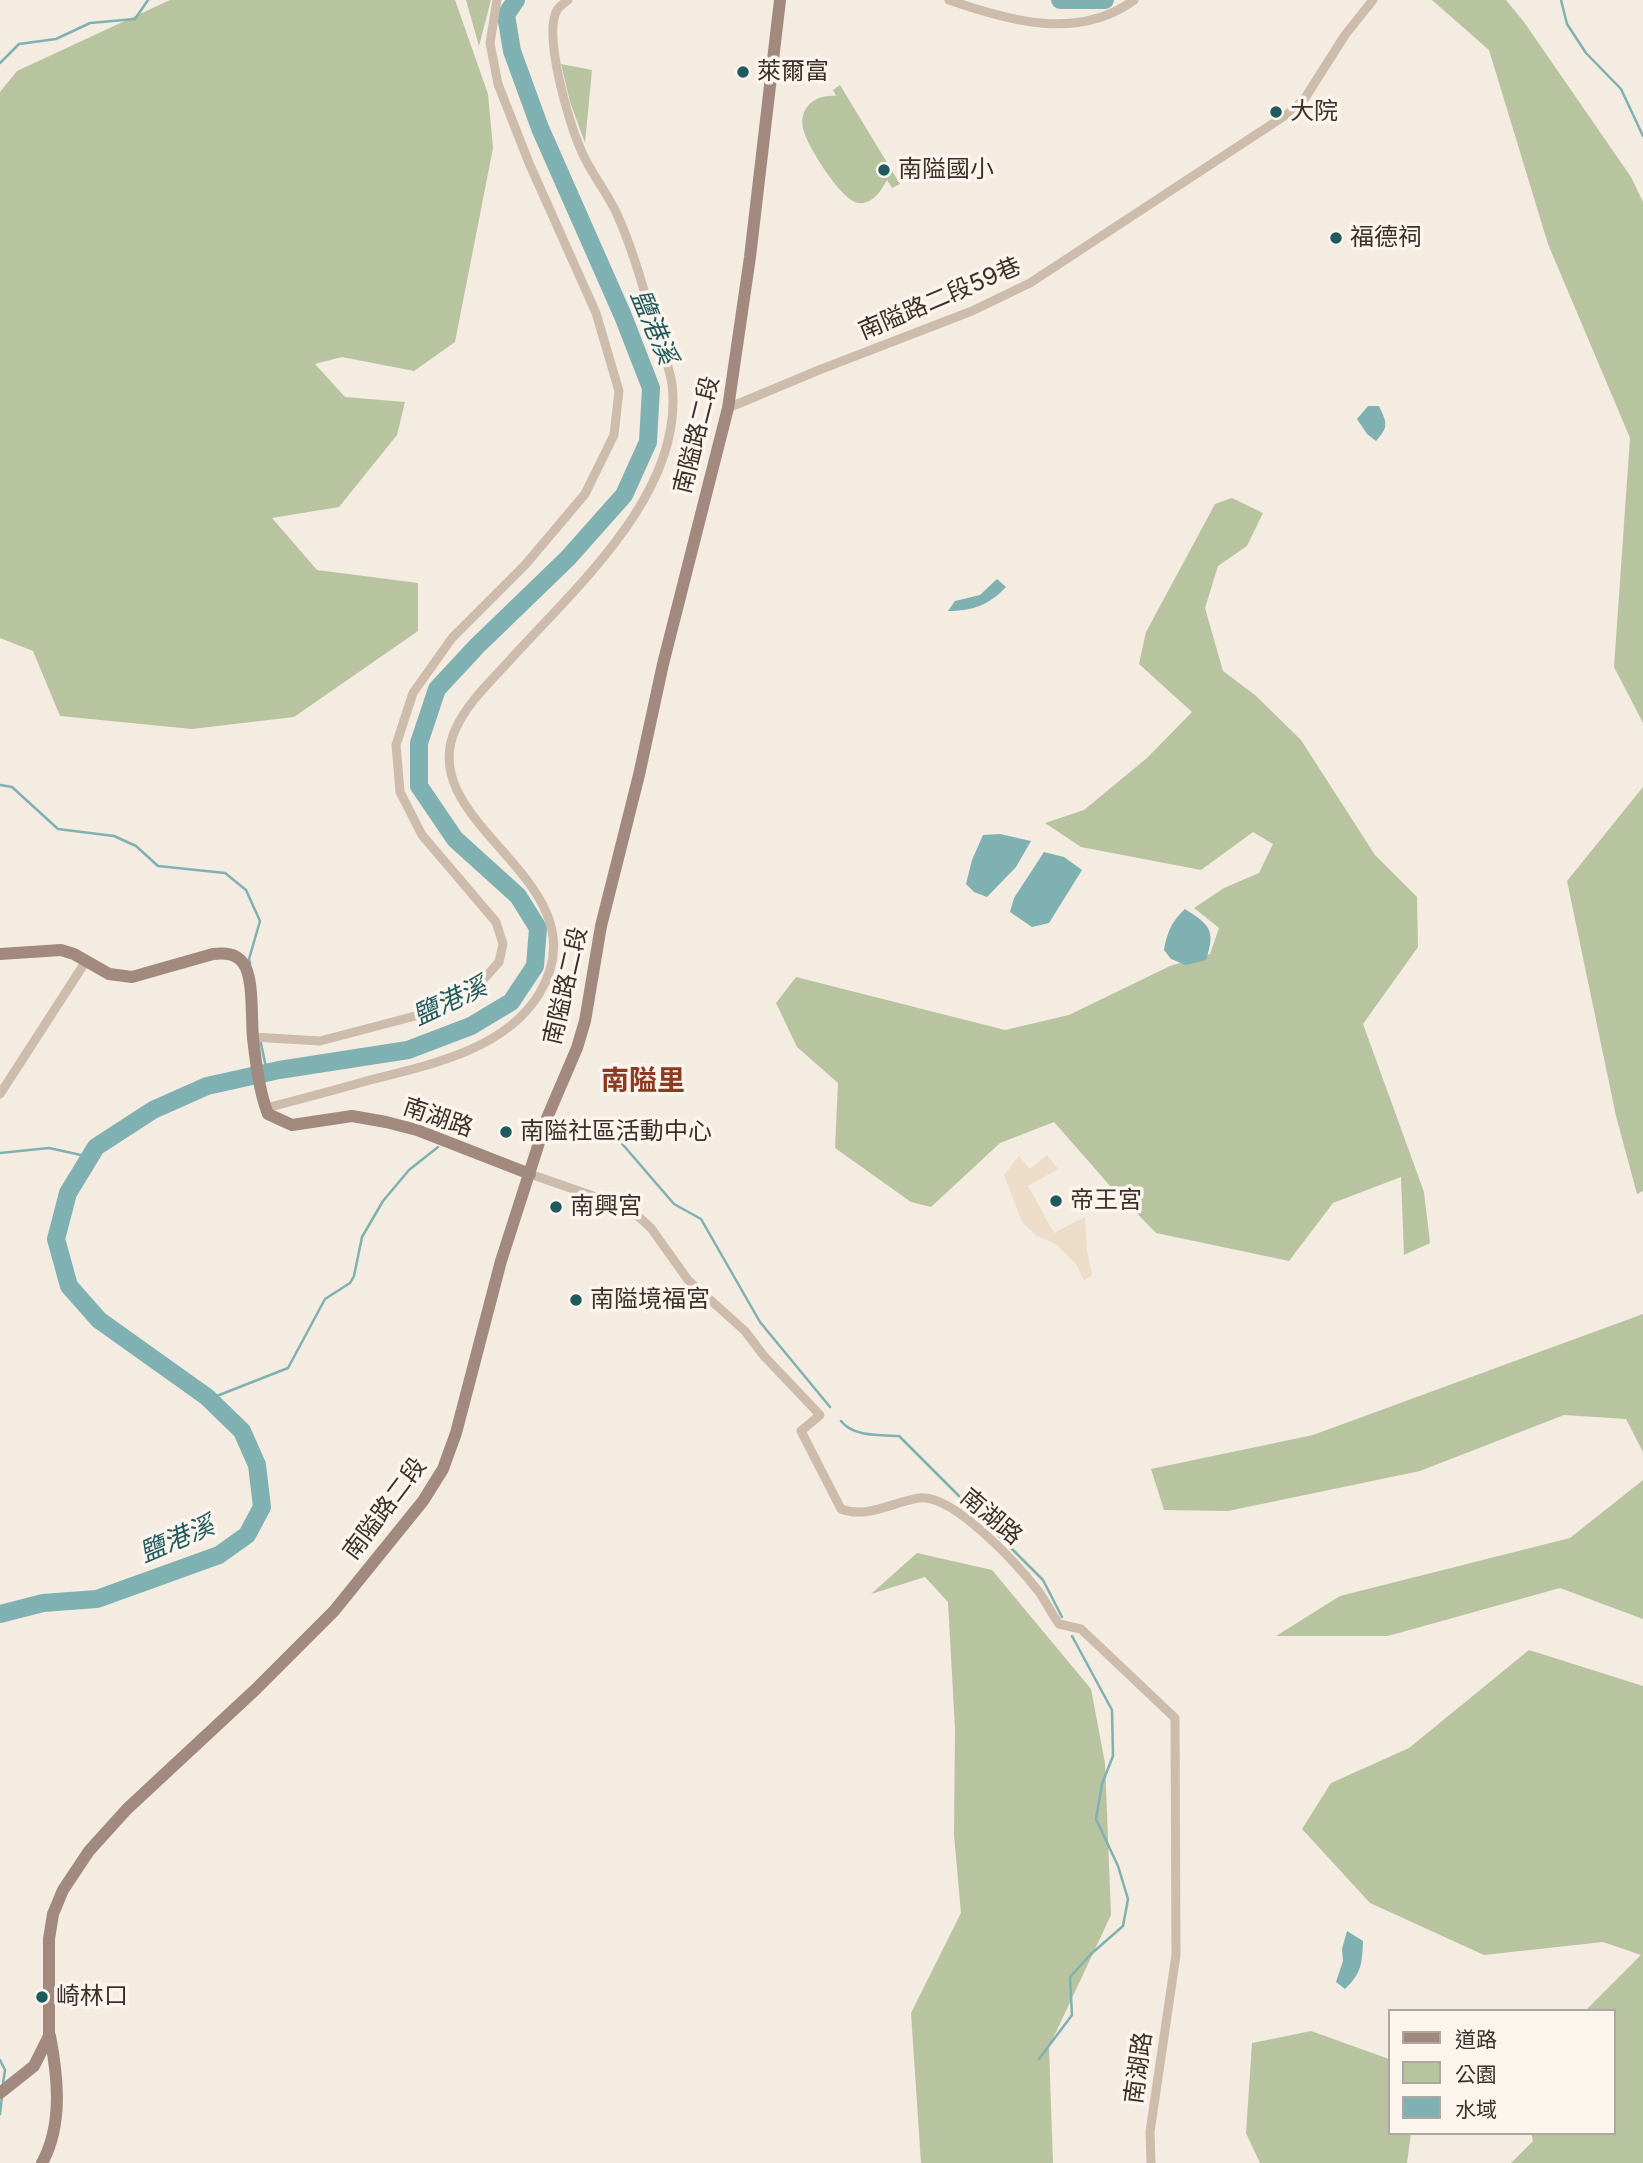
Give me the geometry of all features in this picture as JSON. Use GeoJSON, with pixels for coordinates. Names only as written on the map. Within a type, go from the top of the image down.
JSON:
{"type":"FeatureCollection","features":[{"type":"Feature","properties":{"kind":"street"},"geometry":{"type":"LineString","coordinates":[[253,1037],[320,1041],[438,1010],[483,980],[499,962],[503,944],[496,922],[422,835],[400,792],[396,745],[413,693],[452,638],[525,565],[585,494],[614,435],[618,391],[596,313],[529,163],[498,84],[490,43],[497,0]]}},
{"type":"Feature","properties":{"kind":"street"},"geometry":{"type":"LineString","coordinates":[[0,954],[61,950],[74,954],[109,974],[132,977],[214,954],[236,956],[245,964],[249,976],[253,1037],[266,1108],[445,1060],[474,1047],[519,1019],[538,997],[548,978],[554,951],[552,925],[538,895],[461,798],[450,772],[450,752],[455,729],[477,696],[624,532],[649,491],[671,433],[672,383],[639,274],[616,212],[580,149],[562,89],[552,37],[557,11],[568,0]]}},
{"type":"Feature","properties":{"kind":"street","name":"南隘路二段"},"geometry":{"type":"LineString","coordinates":[[42,2163],[50,2145],[57,2089],[50,2036],[49,1939],[53,1914],[63,1890],[89,1851],[127,1809],[256,1689],[334,1611],[423,1501],[443,1469],[456,1433],[501,1261],[547,1118],[577,1048],[585,1021],[601,926],[639,775],[663,664],[728,408],[748,270],[780,0]]}},
{"type":"Feature","properties":{"kind":"street"},"geometry":{"type":"LineString","coordinates":[[949,0],[1015,20],[1049,24],[1073,24],[1098,19],[1134,0]]}},
{"type":"Feature","properties":{"kind":"street","name":"南隘路二段59巷"},"geometry":{"type":"LineString","coordinates":[[728,408],[1002,297],[1076,254],[1292,111],[1305,98],[1345,35],[1373,0]]}},
{"type":"Feature","properties":{"kind":"street"},"geometry":{"type":"LineString","coordinates":[[0,1094],[86,961]]}},
{"type":"Feature","properties":{"kind":"street","name":"南湖路"},"geometry":{"type":"LineString","coordinates":[[266,1108],[268,1114],[292,1125],[352,1116],[417,1130],[622,1206],[651,1228],[688,1280],[745,1331],[764,1356],[820,1415],[801,1431],[841,1509],[853,1514],[919,1498],[932,1498],[954,1508],[1019,1569],[1040,1593],[1059,1624],[1081,1629],[1175,1718],[1177,1955],[1150,2132],[1151,2163]]}},
{"type":"Feature","properties":{"kind":"street"},"geometry":{"type":"LineString","coordinates":[[0,2093],[23,2076],[41,2054],[50,2036]]}},
{"type":"Feature","properties":{"kind":"green space"},"geometry":{"type":"Polygon","coordinates":[[[170,0],[455,0],[488,94],[493,148],[455,342],[414,371],[342,357],[315,364],[345,397],[405,402],[397,435],[339,507],[272,518],[317,570],[418,583],[418,631],[294,717],[192,729],[60,716],[33,651],[0,638],[0,92],[17,71],[170,0]]]}},
{"type":"Feature","properties":{"kind":"green space"},"geometry":{"type":"Polygon","coordinates":[[[466,0],[491,0],[479,46],[466,0]]]}},
{"type":"Feature","properties":{"kind":"green space"},"geometry":{"type":"Polygon","coordinates":[[[1432,0],[1506,0],[1631,177],[1643,202],[1643,723],[1614,667],[1630,438],[1548,244],[1489,50],[1432,0]]]}},
{"type":"Feature","properties":{"kind":"green space"},"geometry":{"type":"Polygon","coordinates":[[[561,64],[592,70],[585,143],[570,102],[561,64]]]}},
{"type":"Feature","properties":{"kind":"green space"},"geometry":{"type":"Polygon","coordinates":[[[840,85],[900,184],[892,188],[887,180],[876,196],[864,203],[852,200],[835,184],[812,150],[802,124],[809,105],[814,100],[836,96],[833,90],[840,85]]]}},
{"type":"Feature","properties":{"kind":"green space"},"geometry":{"type":"Polygon","coordinates":[[[1232,498],[1263,513],[1247,546],[1218,566],[1205,608],[1223,671],[1255,695],[1301,740],[1375,855],[1417,897],[1418,947],[1363,1024],[1424,1192],[1430,1243],[1404,1255],[1401,1177],[1333,1203],[1289,1261],[1156,1233],[1054,1122],[1000,1143],[931,1207],[911,1202],[835,1148],[838,1083],[797,1047],[776,1003],[796,977],[1005,1030],[1069,1015],[1170,966],[1210,954],[1219,928],[1194,908],[1224,888],[1259,873],[1273,844],[1253,832],[1201,870],[1081,847],[1045,823],[1084,810],[1147,758],[1192,712],[1139,664],[1146,632],[1215,504],[1232,498]]]}},
{"type":"Feature","properties":{"kind":"green space"},"geometry":{"type":"Polygon","coordinates":[[[1643,787],[1643,1191],[1637,1194],[1616,1116],[1567,881],[1643,787]]]}},
{"type":"Feature","properties":{"kind":"green space"},"geometry":{"type":"Polygon","coordinates":[[[1643,1314],[1643,1452],[1626,1419],[1564,1415],[1420,1471],[1228,1511],[1164,1510],[1151,1469],[1313,1435],[1643,1314]]]}},
{"type":"Feature","properties":{"kind":"green space"},"geometry":{"type":"Polygon","coordinates":[[[1643,1480],[1643,1619],[1560,1588],[1388,1636],[1276,1636],[1340,1596],[1570,1538],[1643,1480]]]}},
{"type":"Feature","properties":{"kind":"green space"},"geometry":{"type":"Polygon","coordinates":[[[917,1553],[992,1570],[1091,1689],[1105,1763],[1111,1915],[1049,2047],[1053,2163],[921,2163],[911,2013],[961,1913],[954,1835],[955,1729],[948,1602],[925,1577],[871,1594],[917,1553]]]}},
{"type":"Feature","properties":{"kind":"green space"},"geometry":{"type":"Polygon","coordinates":[[[1529,1650],[1643,1686],[1643,2163],[1511,2163],[1533,2141],[1532,2135],[1615,2135],[1615,2009],[1587,2009],[1641,1955],[1603,1942],[1484,1955],[1370,1903],[1302,1829],[1331,1783],[1409,1748],[1529,1650]]]}},
{"type":"Feature","properties":{"kind":"green space"},"geometry":{"type":"Polygon","coordinates":[[[1311,2031],[1388,2059],[1388,2135],[1411,2135],[1407,2163],[1260,2163],[1246,2133],[1252,2043],[1311,2031]]]}},
{"type":"Feature","properties":{"kind":"shaded area"},"geometry":{"type":"Polygon","coordinates":[[[1047,1155],[1058,1169],[1028,1186],[1054,1233],[1085,1217],[1092,1275],[1084,1280],[1076,1264],[1056,1244],[1037,1236],[1022,1222],[1004,1175],[1019,1156],[1030,1169],[1047,1155]]]}},
{"type":"Feature","properties":{"kind":"water"},"geometry":{"type":"Polygon","coordinates":[[[1368,406],[1379,406],[1385,421],[1385,428],[1376,441],[1367,434],[1357,419],[1368,406]]]}},
{"type":"Feature","properties":{"kind":"water"},"geometry":{"type":"Polygon","coordinates":[[[997,579],[1006,587],[987,603],[965,610],[948,611],[955,601],[980,595],[997,579]]]}},
{"type":"Feature","properties":{"kind":"water"},"geometry":{"type":"Polygon","coordinates":[[[1000,834],[1031,841],[1016,867],[987,897],[974,892],[966,884],[972,860],[983,835],[1000,834]]]}},
{"type":"Feature","properties":{"kind":"water"},"geometry":{"type":"Polygon","coordinates":[[[1044,852],[1064,857],[1082,870],[1049,923],[1032,927],[1010,912],[1014,898],[1044,852]]]}},
{"type":"Feature","properties":{"kind":"water"},"geometry":{"type":"Polygon","coordinates":[[[1185,909],[1205,924],[1210,935],[1206,960],[1186,965],[1171,959],[1164,950],[1171,927],[1185,909]]]}},
{"type":"Feature","properties":{"kind":"water"},"geometry":{"type":"Polygon","coordinates":[[[1347,1931],[1363,1941],[1360,1967],[1345,1989],[1336,1982],[1343,1961],[1342,1949],[1347,1931]]]}},
{"type":"Feature","properties":{"kind":"waterway"},"geometry":{"type":"LineString","coordinates":[[0,63],[19,44],[56,39],[90,23],[135,19],[148,0]]}},
{"type":"Feature","properties":{"kind":"waterway","name":"鹽港溪"},"geometry":{"type":"LineString","coordinates":[[0,1614],[43,1603],[97,1599],[219,1555],[247,1535],[262,1507],[257,1465],[242,1431],[207,1397],[99,1320],[69,1286],[56,1239],[68,1193],[96,1147],[153,1110],[207,1086],[279,1070],[408,1050],[471,1026],[511,1002],[535,966],[538,928],[518,896],[455,839],[419,786],[419,743],[437,689],[477,646],[568,558],[624,495],[648,442],[651,388],[623,316],[540,128],[512,51],[506,15],[516,0]]}},
{"type":"Feature","properties":{"kind":"waterway","name":"鹽港溪"},"geometry":{"type":"LineString","coordinates":[[1060,0],[1105,0]]}},
{"type":"Feature","properties":{"kind":"waterway"},"geometry":{"type":"LineString","coordinates":[[1561,0],[1567,24],[1586,53],[1621,89],[1643,136]]}},
{"type":"Feature","properties":{"kind":"waterway"},"geometry":{"type":"LineString","coordinates":[[0,785],[12,787],[58,829],[114,836],[136,846],[158,866],[225,873],[246,890],[260,921],[250,963]]}},
{"type":"Feature","properties":{"kind":"waterway"},"geometry":{"type":"LineString","coordinates":[[260,1039],[267,1072]]}},
{"type":"Feature","properties":{"kind":"waterway"},"geometry":{"type":"LineString","coordinates":[[590,1126],[618,1139],[674,1204],[701,1219],[760,1322],[830,1407]]}},
{"type":"Feature","properties":{"kind":"waterway"},"geometry":{"type":"LineString","coordinates":[[209,1399],[288,1368],[325,1299],[350,1283],[354,1276],[362,1237],[383,1201],[409,1170],[438,1147]]}},
{"type":"Feature","properties":{"kind":"waterway"},"geometry":{"type":"LineString","coordinates":[[0,1153],[49,1148],[90,1157]]}},
{"type":"Feature","properties":{"kind":"waterway"},"geometry":{"type":"LineString","coordinates":[[841,1421],[860,1433],[899,1436],[1043,1580],[1062,1617]]}},
{"type":"Feature","properties":{"kind":"waterway"},"geometry":{"type":"LineString","coordinates":[[1039,2059],[1072,2015],[1070,1977],[1123,1926],[1128,1899],[1118,1866],[1096,1819],[1102,1784],[1113,1756],[1112,1710],[1072,1636]]}},
{"type":"Feature","properties":{"kind":"waterway"},"geometry":{"type":"LineString","coordinates":[[0,2060],[5,2070],[3,2083]]}},
{"type":"Feature","properties":{"kind":"waterway"},"geometry":{"type":"LineString","coordinates":[[0,2114],[2,2096]]}},
{"type":"Feature","properties":{"kind":"place","name":"萊爾富"},"geometry":{"type":"Point","coordinates":[743,72]}},
{"type":"Feature","properties":{"kind":"place","name":"大院"},"geometry":{"type":"Point","coordinates":[1276,112]}},
{"type":"Feature","properties":{"kind":"place","name":"南隘國小"},"geometry":{"type":"Point","coordinates":[884,170]}},
{"type":"Feature","properties":{"kind":"place","name":"福德祠"},"geometry":{"type":"Point","coordinates":[1336,238]}},
{"type":"Feature","properties":{"kind":"place","name":"南隘社區活動中心"},"geometry":{"type":"Point","coordinates":[506,1132]}},
{"type":"Feature","properties":{"kind":"place","name":"帝王宮"},"geometry":{"type":"Point","coordinates":[1056,1201]}},
{"type":"Feature","properties":{"kind":"place","name":"南興宮"},"geometry":{"type":"Point","coordinates":[556,1207]}},
{"type":"Feature","properties":{"kind":"place","name":"南隘境福宮"},"geometry":{"type":"Point","coordinates":[576,1300]}},
{"type":"Feature","properties":{"kind":"place","name":"崎林口"},"geometry":{"type":"Point","coordinates":[42,1997]}},
{"type":"Feature","properties":{"kind":"district","name":"南隘里"},"geometry":{"type":"Point","coordinates":[643,1082]}}]}
